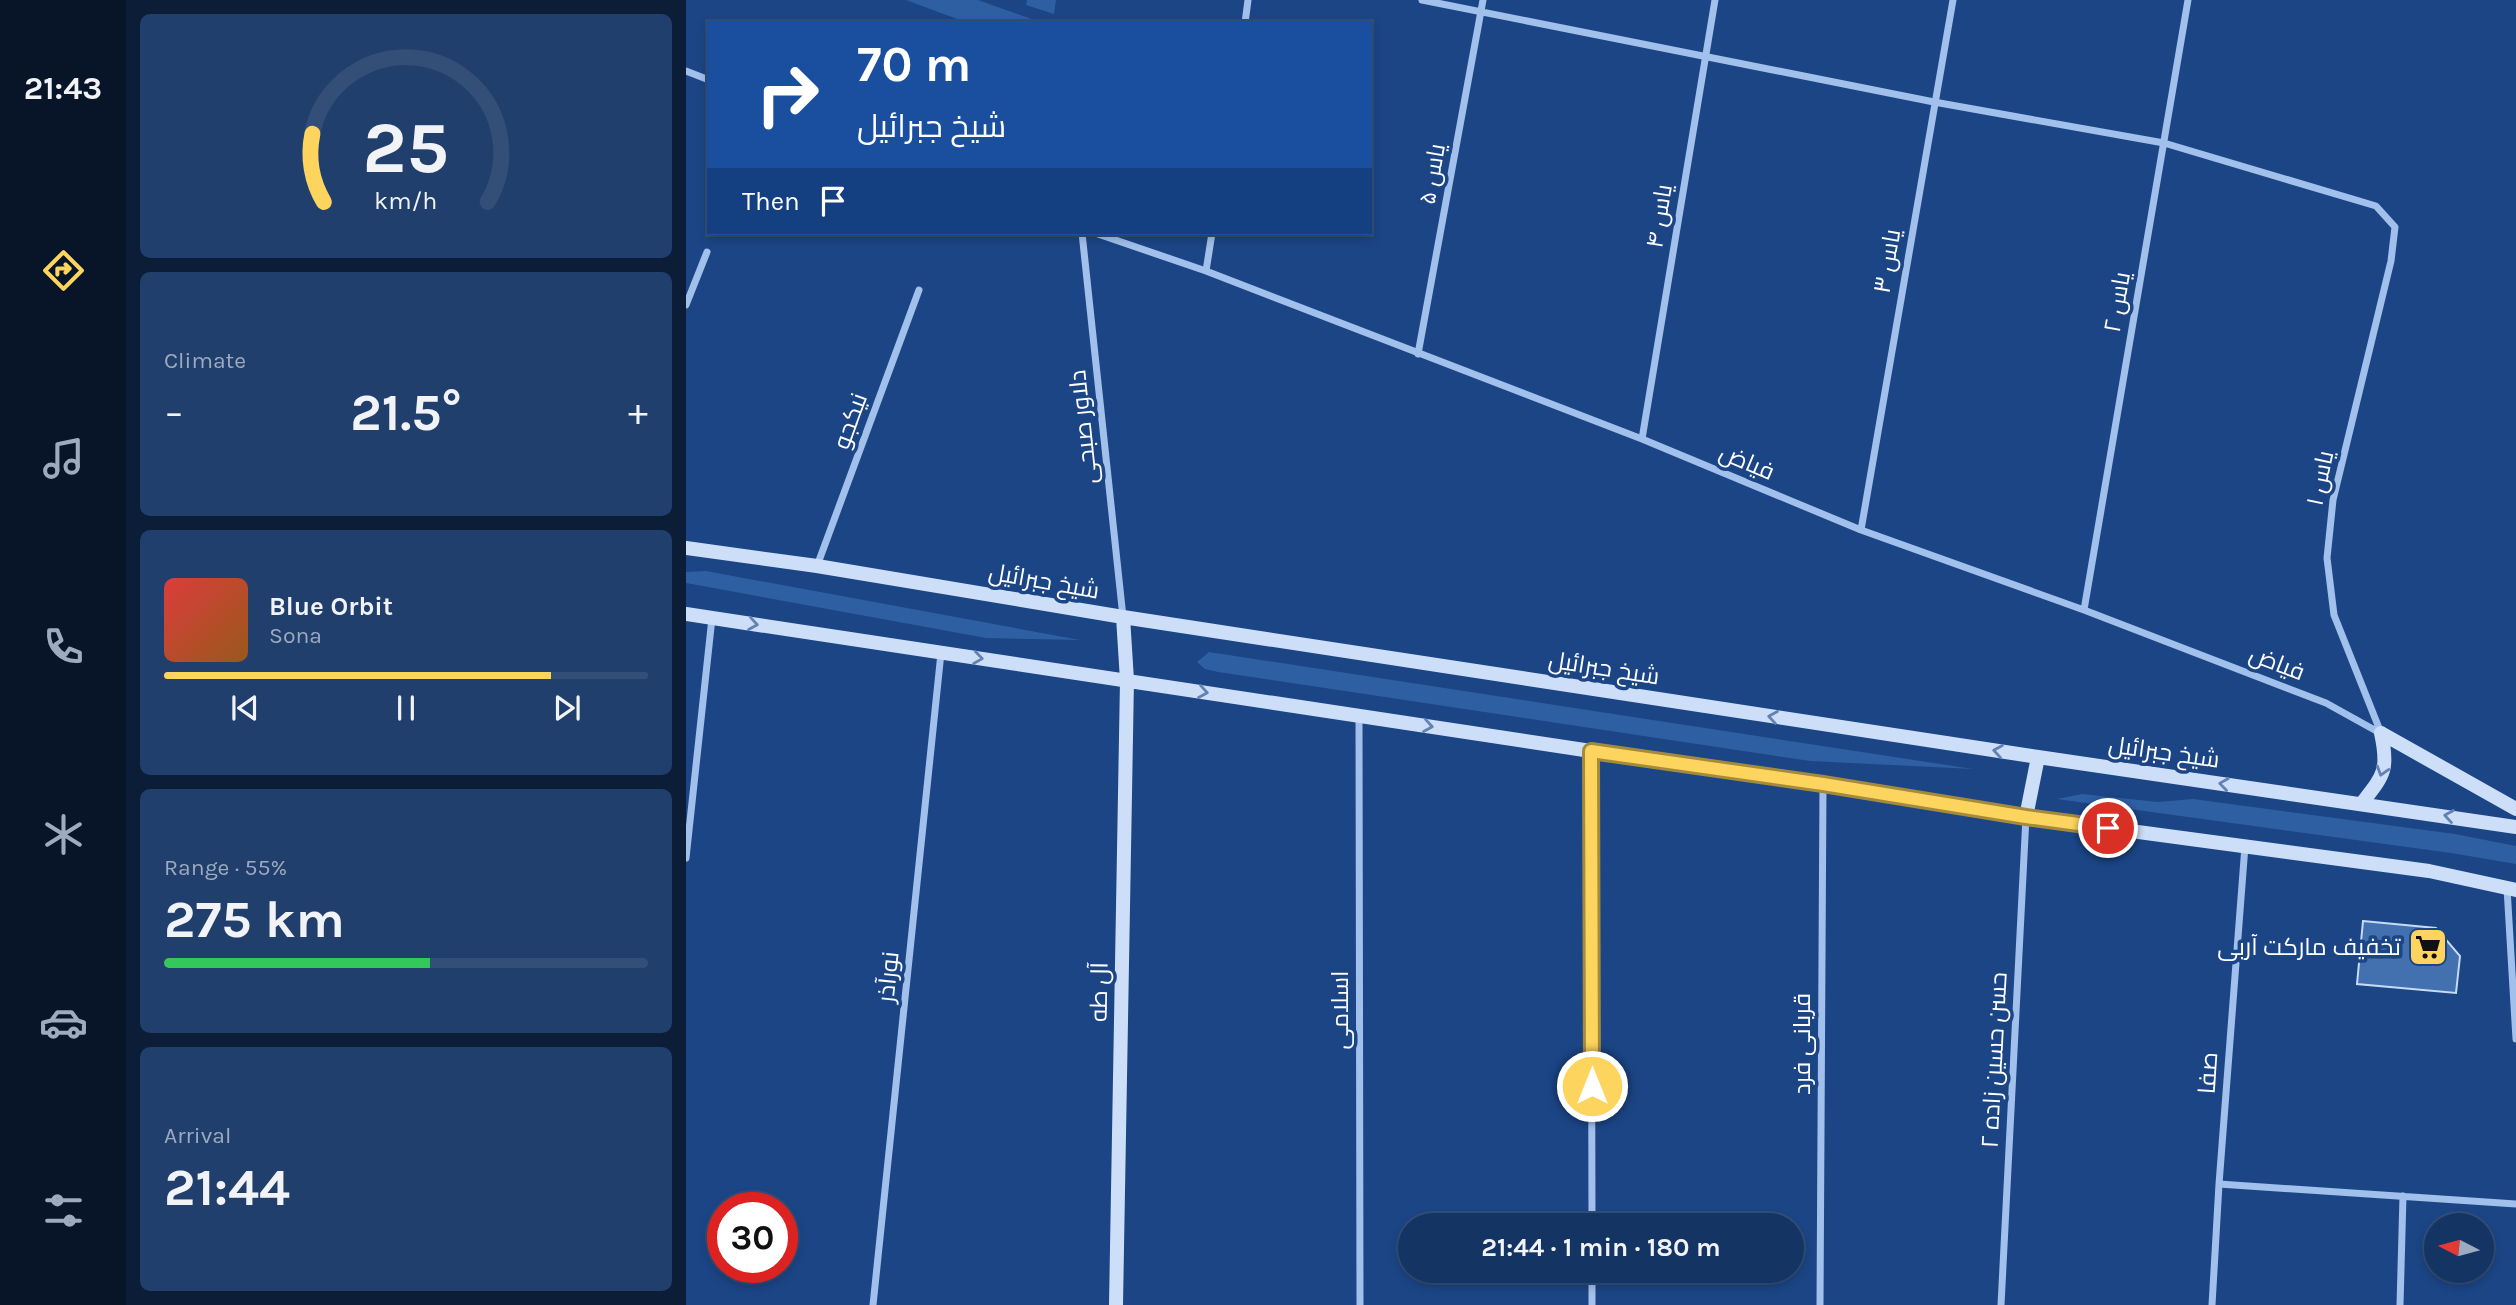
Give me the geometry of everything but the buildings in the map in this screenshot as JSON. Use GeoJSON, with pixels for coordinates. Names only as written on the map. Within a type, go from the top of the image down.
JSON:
{"type":"FeatureCollection","features":[{"type":"Feature","properties":{"kind":"street"},"geometry":{"type":"LineString","coordinates":[[1245,21],[1248,0]]}},
{"type":"Feature","properties":{"kind":"street"},"geometry":{"type":"LineString","coordinates":[[1422,0],[1934,102],[2164,143]]}},
{"type":"Feature","properties":{"kind":"street","name":"یاس ۵"},"geometry":{"type":"LineString","coordinates":[[1418,354],[1483,0]]}},
{"type":"Feature","properties":{"kind":"street","name":"یاس ۴"},"geometry":{"type":"LineString","coordinates":[[1642,439],[1716,0]]}},
{"type":"Feature","properties":{"kind":"street","name":"یاس ۳"},"geometry":{"type":"LineString","coordinates":[[1861,530],[1953,0]]}},
{"type":"Feature","properties":{"kind":"street","name":"یاس ۲"},"geometry":{"type":"LineString","coordinates":[[2084,610],[2188,0]]}},
{"type":"Feature","properties":{"kind":"street"},"geometry":{"type":"LineString","coordinates":[[686,71],[707,79]]}},
{"type":"Feature","properties":{"kind":"street","name":"یاس ۱"},"geometry":{"type":"LineString","coordinates":[[2164,143],[2376,206],[2395,227],[2391,261],[2333,500],[2327,558],[2334,615],[2381,733]]}},
{"type":"Feature","properties":{"kind":"street","name":"دلاور صبحی"},"geometry":{"type":"LineString","coordinates":[[1082,235],[1123,617]]}},
{"type":"Feature","properties":{"kind":"street","name":"فیاض"},"geometry":{"type":"LineString","coordinates":[[1102,235],[1206,271],[1642,439],[1861,530],[2084,610],[2326,703],[2381,733]]}},
{"type":"Feature","properties":{"kind":"street"},"geometry":{"type":"LineString","coordinates":[[1206,271],[1212,235]]}},
{"type":"Feature","properties":{"kind":"street"},"geometry":{"type":"LineString","coordinates":[[686,305],[707,252]]}},
{"type":"Feature","properties":{"kind":"street","name":"نیکجو"},"geometry":{"type":"LineString","coordinates":[[817,566],[919,290]]}},
{"type":"Feature","properties":{"kind":"street","name":"شیخ جبرائیل"},"geometry":{"type":"LineString","coordinates":[[686,548],[817,566],[1123,617],[2038,757],[2516,827]]}},
{"type":"Feature","properties":{"kind":"street"},"geometry":{"type":"LineString","coordinates":[[686,614],[1823,784],[2026,817],[2429,871],[2511,889],[2516,1039]]}},
{"type":"Feature","properties":{"kind":"street","name":"آل طه"},"geometry":{"type":"LineString","coordinates":[[1116,1305],[1127,680],[1123,617]]}},
{"type":"Feature","properties":{"kind":"street"},"geometry":{"type":"LineString","coordinates":[[686,858],[712,618]]}},
{"type":"Feature","properties":{"kind":"street","name":"نورآذر"},"geometry":{"type":"LineString","coordinates":[[873,1305],[942,653]]}},
{"type":"Feature","properties":{"kind":"street","name":"اسلامی"},"geometry":{"type":"LineString","coordinates":[[1359,716],[1360,1305]]}},
{"type":"Feature","properties":{"kind":"street"},"geometry":{"type":"LineString","coordinates":[[2362,803],[2381,780],[2386,757],[2381,733]]}},
{"type":"Feature","properties":{"kind":"street"},"geometry":{"type":"LineString","coordinates":[[2381,733],[2516,809]]}},
{"type":"Feature","properties":{"kind":"street"},"geometry":{"type":"LineString","coordinates":[[1591,751],[1592,1213]]}},
{"type":"Feature","properties":{"kind":"street"},"geometry":{"type":"LineString","coordinates":[[2026,817],[2038,757]]}},
{"type":"Feature","properties":{"kind":"street","name":"قربانی فرد"},"geometry":{"type":"LineString","coordinates":[[1820,1305],[1823,784]]}},
{"type":"Feature","properties":{"kind":"street","name":"حسن حسین زاده ۲"},"geometry":{"type":"LineString","coordinates":[[2001,1305],[2026,817]]}},
{"type":"Feature","properties":{"kind":"street","name":"صفا"},"geometry":{"type":"LineString","coordinates":[[2212,1305],[2218,1184],[2245,845]]}},
{"type":"Feature","properties":{"kind":"street"},"geometry":{"type":"LineString","coordinates":[[2218,1184],[2516,1204]]}},
{"type":"Feature","properties":{"kind":"street"},"geometry":{"type":"LineString","coordinates":[[2400,1305],[2403,1196]]}},
{"type":"Feature","properties":{"kind":"street"},"geometry":{"type":"LineString","coordinates":[[1592,1283],[1592,1305]]}},
{"type":"Feature","properties":{"kind":"shaded area"},"geometry":{"type":"Polygon","coordinates":[[[906,0],[978,0],[1037,21],[963,21],[906,0]]]}},
{"type":"Feature","properties":{"kind":"shaded area"},"geometry":{"type":"Polygon","coordinates":[[[1027,0],[1056,0],[1054,14],[1026,5],[1027,0]]]}},
{"type":"Feature","properties":{"kind":"shaded area"},"geometry":{"type":"Polygon","coordinates":[[[706,571],[1080,640],[986,638],[686,583],[686,572],[706,571]]]}},
{"type":"Feature","properties":{"kind":"shaded area"},"geometry":{"type":"Polygon","coordinates":[[[1209,652],[1973,769],[1810,761],[1218,672],[1205,669],[1197,662],[1209,652]]]}},
{"type":"Feature","properties":{"kind":"shaded area"},"geometry":{"type":"Polygon","coordinates":[[[2082,794],[2158,802],[2193,799],[2455,834],[2516,846],[2516,864],[2057,799],[2082,794]]]}},
{"type":"Feature","properties":{"kind":"place","name":"تخفیف مارکت آربی"},"geometry":{"type":"Point","coordinates":[2428,947]}},
{"type":"Feature","properties":{"kind":"route"},"geometry":{"type":"LineString","coordinates":[[1592,1086],[1591,751],[2108,828]]}}]}
